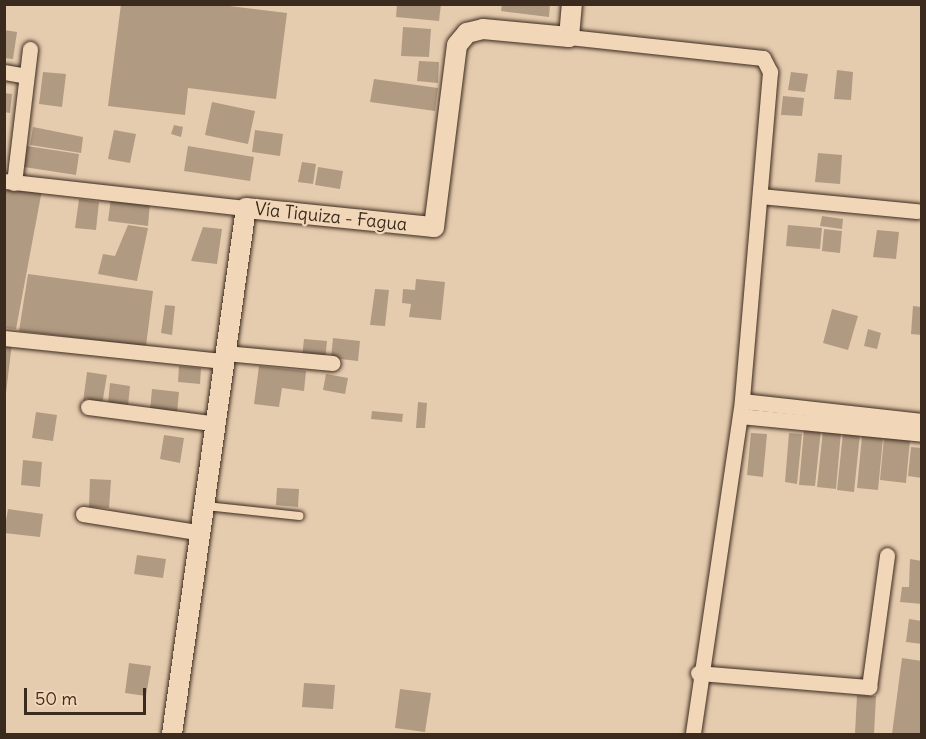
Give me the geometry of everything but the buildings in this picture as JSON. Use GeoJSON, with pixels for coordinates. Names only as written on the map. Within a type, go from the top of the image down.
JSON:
{"type":"FeatureCollection","features":[{"type":"Feature","properties":{"kind":"street"},"geometry":{"type":"LineString","coordinates":[[572,4],[569,37],[763,58],[770,72],[741,408],[698,672],[693,735]]}},
{"type":"Feature","properties":{"kind":"street","name":"Vía Tiquiza - Fagua"},"geometry":{"type":"LineString","coordinates":[[172,735],[212,423],[246,208],[434,227],[457,45],[467,33],[483,29],[569,37]]}},
{"type":"Feature","properties":{"kind":"street"},"geometry":{"type":"LineString","coordinates":[[30,49],[9,182],[246,208]]}},
{"type":"Feature","properties":{"kind":"street"},"geometry":{"type":"LineString","coordinates":[[4,72],[26,76]]}},
{"type":"Feature","properties":{"kind":"street"},"geometry":{"type":"LineString","coordinates":[[760,196],[916,211]]}},
{"type":"Feature","properties":{"kind":"street"},"geometry":{"type":"LineString","coordinates":[[4,338],[224,357],[333,363]]}},
{"type":"Feature","properties":{"kind":"street"},"geometry":{"type":"LineString","coordinates":[[88,407],[212,423]]}},
{"type":"Feature","properties":{"kind":"street"},"geometry":{"type":"LineString","coordinates":[[741,408],[921,422]]}},
{"type":"Feature","properties":{"kind":"street"},"geometry":{"type":"LineString","coordinates":[[741,408],[921,434]]}},
{"type":"Feature","properties":{"kind":"street"},"geometry":{"type":"LineString","coordinates":[[83,514],[197,532]]}},
{"type":"Feature","properties":{"kind":"street"},"geometry":{"type":"LineString","coordinates":[[698,672],[869,687],[887,555]]}},
{"type":"Feature","properties":{"kind":"lane"},"geometry":{"type":"LineString","coordinates":[[201,506],[299,516]]}}]}
